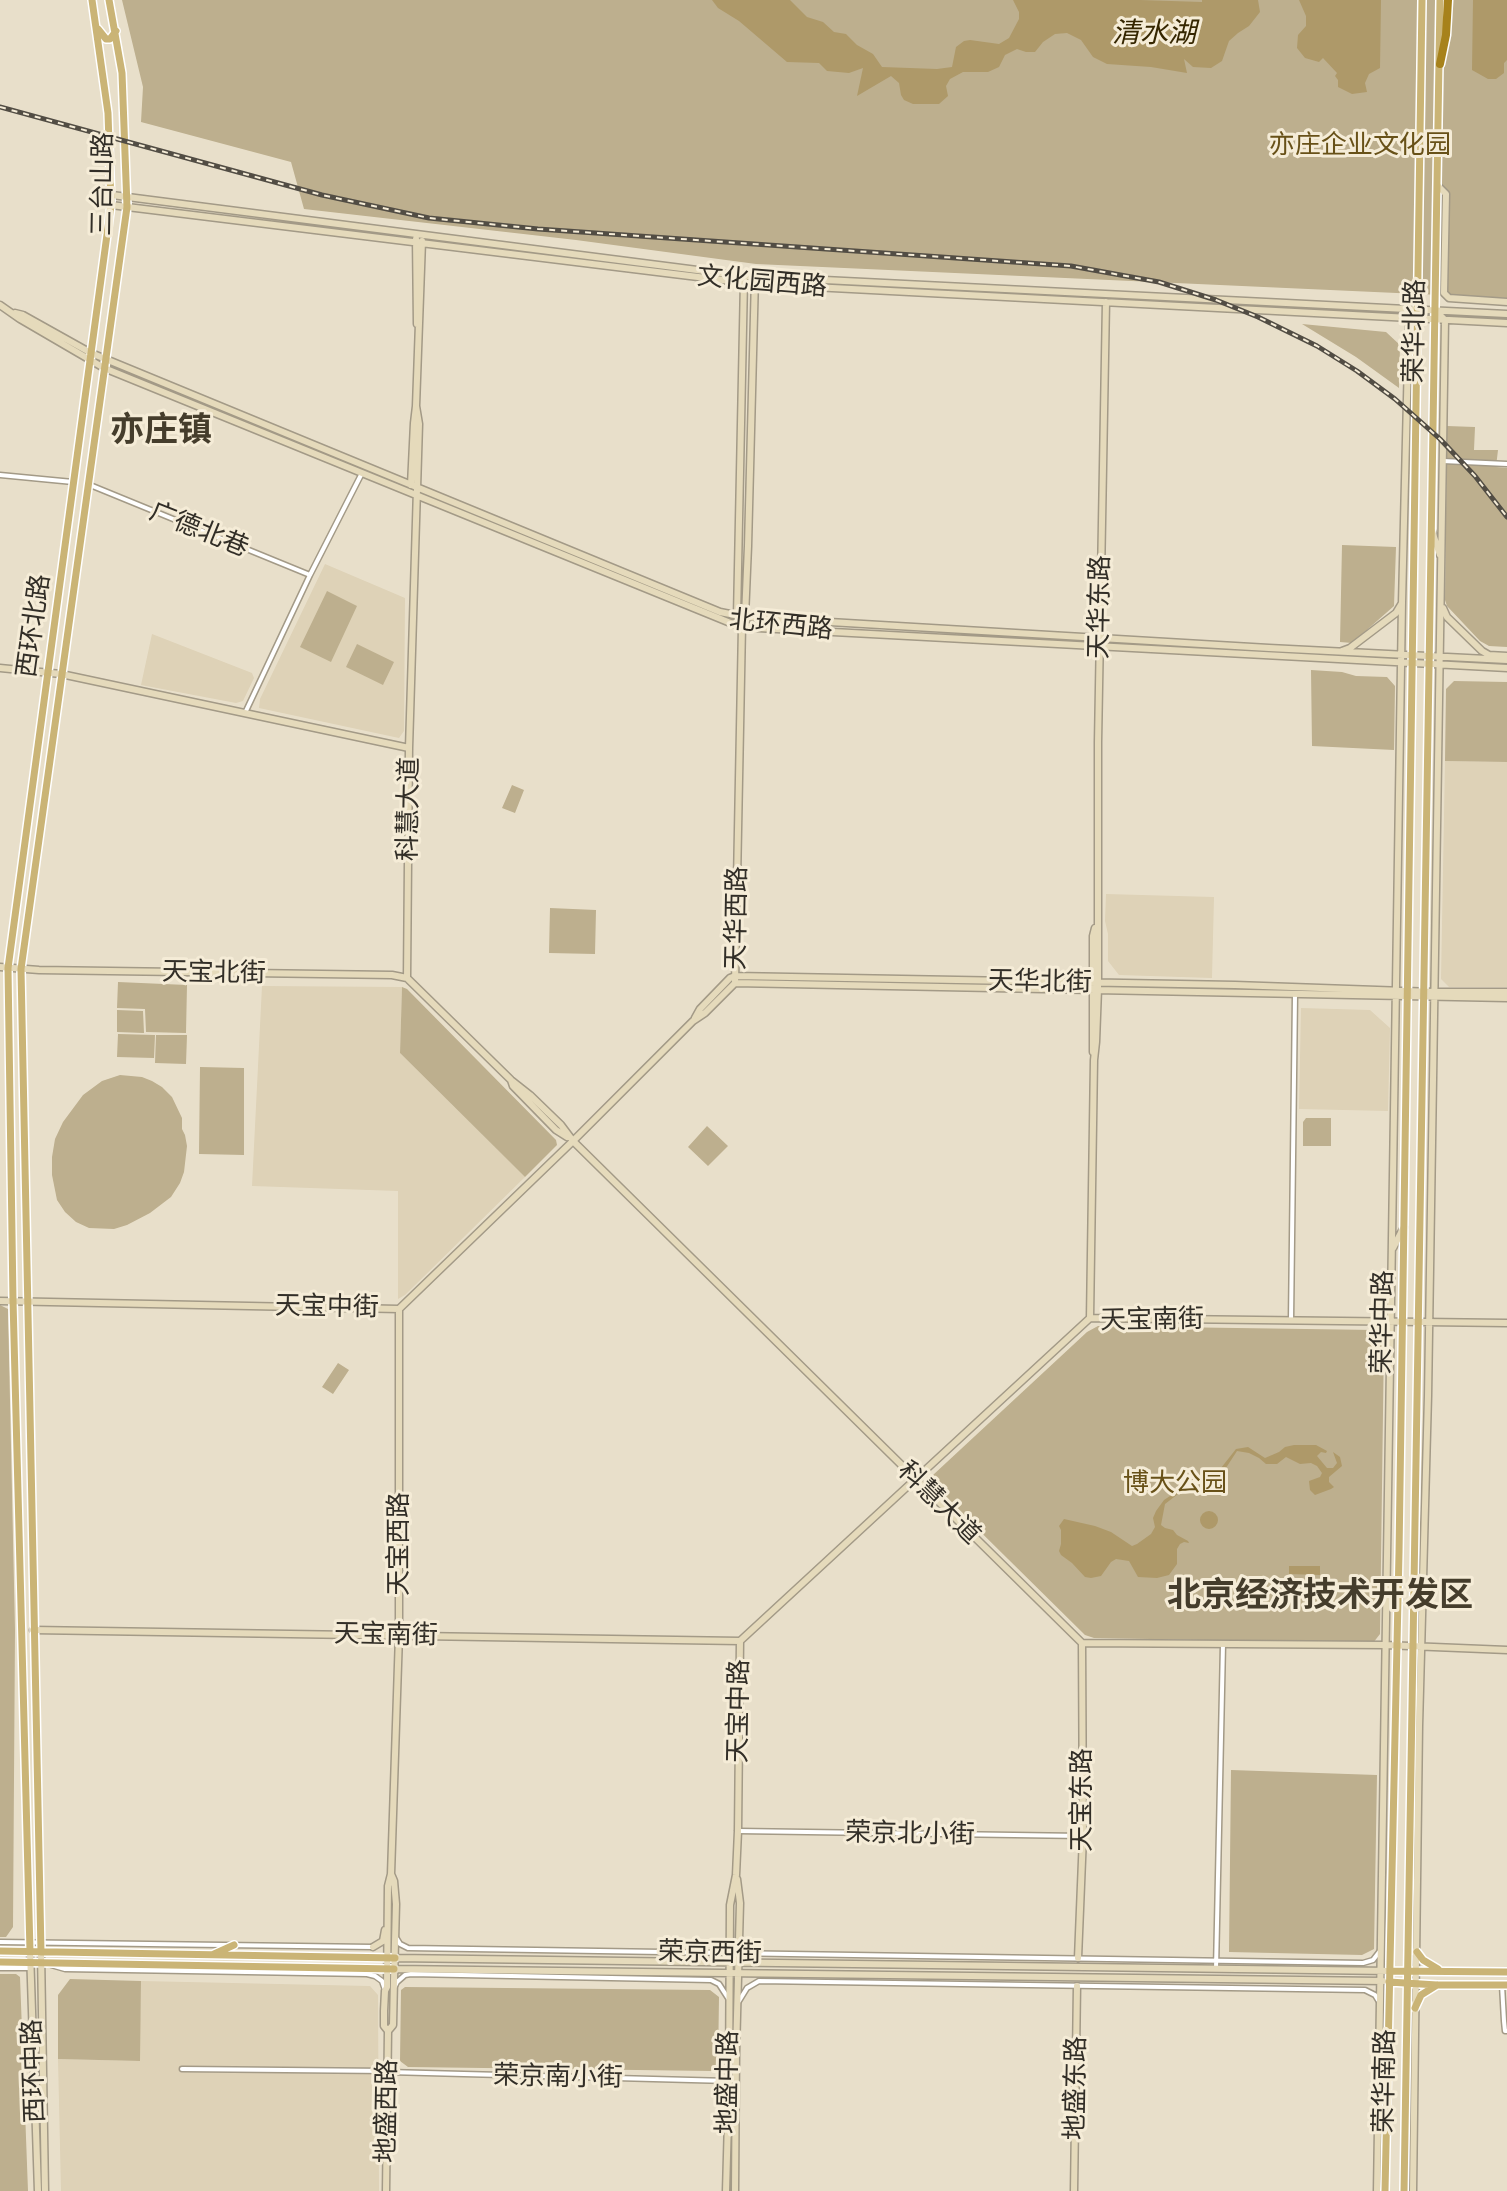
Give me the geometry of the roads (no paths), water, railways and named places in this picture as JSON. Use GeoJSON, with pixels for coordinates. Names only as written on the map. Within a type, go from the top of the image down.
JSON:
{"type":"FeatureCollection","features":[{"type":"Feature","properties":{"kind":"highway"},"geometry":{"type":"LineString","coordinates":[[1440,64],[1448,0]]}},
{"type":"Feature","properties":{"kind":"main road","name":"三台山路"},"geometry":{"type":"LineString","coordinates":[[90,357],[112,195],[108,113],[92,0]]}},
{"type":"Feature","properties":{"kind":"main road","name":"三台山路"},"geometry":{"type":"LineString","coordinates":[[104,364],[127,207],[122,73],[109,0]]}},
{"type":"Feature","properties":{"kind":"main road","name":"荣华北路"},"geometry":{"type":"LineString","coordinates":[[1412,659],[1422,0]]}},
{"type":"Feature","properties":{"kind":"main road","name":"荣华北路"},"geometry":{"type":"LineString","coordinates":[[1428,659],[1440,0]]}},
{"type":"Feature","properties":{"kind":"main road"},"geometry":{"type":"LineString","coordinates":[[95,24],[106,39],[110,39],[116,30]]}},
{"type":"Feature","properties":{"kind":"main road","name":"西环北路"},"geometry":{"type":"LineString","coordinates":[[30,1947],[4,968],[48,673],[90,357]]}},
{"type":"Feature","properties":{"kind":"main road","name":"西环北路"},"geometry":{"type":"LineString","coordinates":[[41,1947],[21,969],[104,364]]}},
{"type":"Feature","properties":{"kind":"main road","name":"荣华中路"},"geometry":{"type":"LineString","coordinates":[[1385,1982],[1390,1971],[1399,1553],[1412,659]]}},
{"type":"Feature","properties":{"kind":"main road","name":"荣华中路"},"geometry":{"type":"LineString","coordinates":[[1407,1972],[1428,659]]}},
{"type":"Feature","properties":{"kind":"main road"},"geometry":{"type":"LineString","coordinates":[[212,1955],[234,1945]]}},
{"type":"Feature","properties":{"kind":"main road","name":"荣京西街"},"geometry":{"type":"LineString","coordinates":[[0,1951],[41,1947],[212,1955],[391,1958]]}},
{"type":"Feature","properties":{"kind":"main road"},"geometry":{"type":"LineString","coordinates":[[1417,1952],[1423,1960],[1440,1970]]}},
{"type":"Feature","properties":{"kind":"main road","name":"荣京西街"},"geometry":{"type":"LineString","coordinates":[[0,1965],[41,1963],[391,1969]]}},
{"type":"Feature","properties":{"kind":"main road"},"geometry":{"type":"LineString","coordinates":[[1390,1971],[1507,1972]]}},
{"type":"Feature","properties":{"kind":"main road","name":"荣华南路"},"geometry":{"type":"LineString","coordinates":[[1404,2191],[1407,1972]]}},
{"type":"Feature","properties":{"kind":"main road"},"geometry":{"type":"LineString","coordinates":[[1385,1982],[1504,1985]]}},
{"type":"Feature","properties":{"kind":"main road","name":"荣华南路"},"geometry":{"type":"LineString","coordinates":[[1385,1982],[1385,2191]]}},
{"type":"Feature","properties":{"kind":"main road"},"geometry":{"type":"LineString","coordinates":[[1415,2008],[1421,1995],[1437,1985]]}},
{"type":"Feature","properties":{"kind":"street"},"geometry":{"type":"LineString","coordinates":[[1438,186],[1446,194],[1444,293],[1449,298],[1507,302]]}},
{"type":"Feature","properties":{"kind":"street","name":"文化园西路"},"geometry":{"type":"LineString","coordinates":[[112,195],[419,239]]}},
{"type":"Feature","properties":{"kind":"street","name":"文化园西路"},"geometry":{"type":"LineString","coordinates":[[111,205],[419,239],[744,280],[1418,314]]}},
{"type":"Feature","properties":{"kind":"street","name":"科慧大道"},"geometry":{"type":"LineString","coordinates":[[419,239],[416,406],[419,424],[409,748],[407,978],[551,1115],[573,1141],[1082,1643]]}},
{"type":"Feature","properties":{"kind":"street","name":"天华西路"},"geometry":{"type":"LineString","coordinates":[[573,1141],[693,1021],[705,1013],[735,979],[742,626],[740,546],[744,280]]}},
{"type":"Feature","properties":{"kind":"street","name":"天华西路"},"geometry":{"type":"LineString","coordinates":[[741,616],[755,280]]}},
{"type":"Feature","properties":{"kind":"street","name":"文化园西路"},"geometry":{"type":"LineString","coordinates":[[1106,298],[1407,318]]}},
{"type":"Feature","properties":{"kind":"street","name":"天华东路"},"geometry":{"type":"LineString","coordinates":[[1090,1318],[1096,1042],[1093,936],[1097,919],[1106,298]]}},
{"type":"Feature","properties":{"kind":"street","name":"北环西路"},"geometry":{"type":"LineString","coordinates":[[0,305],[23,315],[104,364],[362,473],[415,489],[721,620],[742,626],[1099,646],[1402,658]]}},
{"type":"Feature","properties":{"kind":"street"},"geometry":{"type":"LineString","coordinates":[[1413,2191],[1445,320],[1435,310]]}},
{"type":"Feature","properties":{"kind":"street"},"geometry":{"type":"LineString","coordinates":[[1377,2191],[1380,2004],[1385,1982],[1380,1971],[1407,318],[1435,310],[1507,314]]}},
{"type":"Feature","properties":{"kind":"street"},"geometry":{"type":"LineString","coordinates":[[1418,314],[1435,319],[1507,323]]}},
{"type":"Feature","properties":{"kind":"street","name":"北环西路"},"geometry":{"type":"LineString","coordinates":[[104,364],[720,612],[741,616],[1439,660]]}},
{"type":"Feature","properties":{"kind":"street"},"geometry":{"type":"LineString","coordinates":[[1433,420],[1444,398]]}},
{"type":"Feature","properties":{"kind":"street"},"geometry":{"type":"LineString","coordinates":[[1443,461],[1507,464]]}},
{"type":"Feature","properties":{"kind":"street"},"geometry":{"type":"LineString","coordinates":[[245,713],[362,473]]}},
{"type":"Feature","properties":{"kind":"street"},"geometry":{"type":"LineString","coordinates":[[0,475],[74,482]]}},
{"type":"Feature","properties":{"kind":"street","name":"广德北巷"},"geometry":{"type":"LineString","coordinates":[[87,484],[310,575]]}},
{"type":"Feature","properties":{"kind":"street"},"geometry":{"type":"LineString","coordinates":[[1431,528],[1442,558]]}},
{"type":"Feature","properties":{"kind":"street"},"geometry":{"type":"LineString","coordinates":[[1404,555],[1414,532]]}},
{"type":"Feature","properties":{"kind":"street"},"geometry":{"type":"LineString","coordinates":[[1340,652],[1350,648],[1396,613],[1402,603]]}},
{"type":"Feature","properties":{"kind":"street"},"geometry":{"type":"LineString","coordinates":[[1441,605],[1447,617],[1482,651],[1507,658]]}},
{"type":"Feature","properties":{"kind":"street"},"geometry":{"type":"LineString","coordinates":[[1439,660],[1507,658]]}},
{"type":"Feature","properties":{"kind":"street"},"geometry":{"type":"LineString","coordinates":[[1439,660],[1507,668]]}},
{"type":"Feature","properties":{"kind":"street"},"geometry":{"type":"LineString","coordinates":[[0,668],[61,674],[409,748]]}},
{"type":"Feature","properties":{"kind":"street"},"geometry":{"type":"LineString","coordinates":[[1427,767],[1438,746]]}},
{"type":"Feature","properties":{"kind":"street"},"geometry":{"type":"LineString","coordinates":[[1397,923],[1409,898]]}},
{"type":"Feature","properties":{"kind":"street","name":"天宝北街"},"geometry":{"type":"LineString","coordinates":[[4,968],[392,975],[407,978]]}},
{"type":"Feature","properties":{"kind":"street","name":"天华北街"},"geometry":{"type":"LineString","coordinates":[[735,979],[1434,995]]}},
{"type":"Feature","properties":{"kind":"street","name":"天华北街"},"geometry":{"type":"LineString","coordinates":[[1095,986],[1396,993]]}},
{"type":"Feature","properties":{"kind":"street"},"geometry":{"type":"LineString","coordinates":[[1434,995],[1507,992]]}},
{"type":"Feature","properties":{"kind":"street"},"geometry":{"type":"LineString","coordinates":[[1291,1320],[1295,993]]}},
{"type":"Feature","properties":{"kind":"street"},"geometry":{"type":"LineString","coordinates":[[1434,995],[1507,998]]}},
{"type":"Feature","properties":{"kind":"street"},"geometry":{"type":"LineString","coordinates":[[1421,1092],[1433,1072]]}},
{"type":"Feature","properties":{"kind":"street","name":"天宝中街"},"geometry":{"type":"LineString","coordinates":[[0,1301],[399,1309],[573,1141]]}},
{"type":"Feature","properties":{"kind":"street"},"geometry":{"type":"LineString","coordinates":[[1392,1250],[1404,1227]]}},
{"type":"Feature","properties":{"kind":"street","name":"天宝西路"},"geometry":{"type":"LineString","coordinates":[[391,1958],[387,1911],[399,1635],[399,1309]]}},
{"type":"Feature","properties":{"kind":"street","name":"天宝南街"},"geometry":{"type":"LineString","coordinates":[[915,1479],[1090,1318],[1507,1323]]}},
{"type":"Feature","properties":{"kind":"street"},"geometry":{"type":"LineString","coordinates":[[1417,1417],[1428,1396]]}},
{"type":"Feature","properties":{"kind":"street","name":"天宝中路"},"geometry":{"type":"LineString","coordinates":[[730,1963],[730,1905],[736,1875],[738,1831],[740,1641],[915,1479]]}},
{"type":"Feature","properties":{"kind":"street"},"geometry":{"type":"LineString","coordinates":[[1386,1579],[1399,1553]]}},
{"type":"Feature","properties":{"kind":"street","name":"天宝南街"},"geometry":{"type":"LineString","coordinates":[[33,1630],[740,1641]]}},
{"type":"Feature","properties":{"kind":"street"},"geometry":{"type":"LineString","coordinates":[[1082,1643],[1385,1645],[1507,1650]]}},
{"type":"Feature","properties":{"kind":"street","name":"天宝东路"},"geometry":{"type":"LineString","coordinates":[[1078,1958],[1083,1836],[1082,1643]]}},
{"type":"Feature","properties":{"kind":"street"},"geometry":{"type":"LineString","coordinates":[[1216,1970],[1223,1644]]}},
{"type":"Feature","properties":{"kind":"street"},"geometry":{"type":"LineString","coordinates":[[1410,1749],[1419,1726]]}},
{"type":"Feature","properties":{"kind":"street","name":"荣京北小街"},"geometry":{"type":"LineString","coordinates":[[738,1831],[1083,1836]]}},
{"type":"Feature","properties":{"kind":"street"},"geometry":{"type":"LineString","coordinates":[[1382,1895],[1391,1873]]}},
{"type":"Feature","properties":{"kind":"street","name":"天宝西路"},"geometry":{"type":"LineString","coordinates":[[391,1874],[394,1881],[395,1935],[391,1958]]}},
{"type":"Feature","properties":{"kind":"street","name":"天宝中路"},"geometry":{"type":"LineString","coordinates":[[736,1875],[740,1903],[739,1963]]}},
{"type":"Feature","properties":{"kind":"street"},"geometry":{"type":"LineString","coordinates":[[41,1947],[373,1947],[379,1945],[385,1936],[387,1911]]}},
{"type":"Feature","properties":{"kind":"street"},"geometry":{"type":"LineString","coordinates":[[395,1935],[400,1944],[408,1948],[1363,1963],[1373,1960],[1381,1949]]}},
{"type":"Feature","properties":{"kind":"street"},"geometry":{"type":"LineString","coordinates":[[0,1942],[30,1947]]}},
{"type":"Feature","properties":{"kind":"street","name":"西环中路"},"geometry":{"type":"LineString","coordinates":[[30,1947],[38,2191]]}},
{"type":"Feature","properties":{"kind":"street","name":"西环中路"},"geometry":{"type":"LineString","coordinates":[[41,1947],[45,2191]]}},
{"type":"Feature","properties":{"kind":"street"},"geometry":{"type":"LineString","coordinates":[[391,1958],[391,1969]]}},
{"type":"Feature","properties":{"kind":"street","name":"荣京西街"},"geometry":{"type":"LineString","coordinates":[[391,1958],[1390,1971]]}},
{"type":"Feature","properties":{"kind":"street"},"geometry":{"type":"LineString","coordinates":[[41,1963],[65,1969],[367,1974],[382,1981],[385,1991]]}},
{"type":"Feature","properties":{"kind":"street","name":"地盛中路"},"geometry":{"type":"LineString","coordinates":[[726,2191],[730,1963]]}},
{"type":"Feature","properties":{"kind":"street","name":"地盛中路"},"geometry":{"type":"LineString","coordinates":[[735,2191],[739,1963]]}},
{"type":"Feature","properties":{"kind":"street","name":"荣京西街"},"geometry":{"type":"LineString","coordinates":[[391,1969],[1385,1982]]}},
{"type":"Feature","properties":{"kind":"street","name":"地盛西路"},"geometry":{"type":"LineString","coordinates":[[388,2031],[393,2025],[391,1969]]}},
{"type":"Feature","properties":{"kind":"street","name":"地盛西路"},"geometry":{"type":"LineString","coordinates":[[386,2191],[388,2031],[384,2026],[385,1991],[391,1969]]}},
{"type":"Feature","properties":{"kind":"street"},"geometry":{"type":"LineString","coordinates":[[394,1988],[405,1975],[411,1974],[711,1980],[719,1984],[729,2000]]}},
{"type":"Feature","properties":{"kind":"street"},"geometry":{"type":"LineString","coordinates":[[739,2001],[747,1988],[759,1981],[1365,1990],[1375,1995],[1380,2004]]}},
{"type":"Feature","properties":{"kind":"street"},"geometry":{"type":"LineString","coordinates":[[1504,1985],[1507,2031]]}},
{"type":"Feature","properties":{"kind":"street","name":"地盛东路"},"geometry":{"type":"LineString","coordinates":[[1074,2191],[1077,1986]]}},
{"type":"Feature","properties":{"kind":"street"},"geometry":{"type":"LineString","coordinates":[[1405,2087],[1414,2066]]}},
{"type":"Feature","properties":{"kind":"street","name":"荣京南小街"},"geometry":{"type":"LineString","coordinates":[[182,2069],[729,2081]]}},
{"type":"Feature","properties":{"kind":"water","name":"清水湖"},"geometry":{"type":"Polygon","coordinates":[[[712,0],[790,0],[807,17],[823,22],[834,32],[846,34],[873,54],[882,67],[937,69],[952,67],[956,47],[964,41],[999,44],[1009,38],[1019,19],[1013,0],[1258,0],[1260,12],[1249,26],[1229,41],[1222,61],[1211,68],[1193,67],[1184,59],[1187,73],[1107,64],[1093,57],[1081,40],[1067,33],[1055,34],[1035,52],[1017,49],[1005,55],[999,67],[988,72],[963,72],[950,79],[946,86],[948,96],[939,104],[913,104],[904,100],[899,83],[891,76],[857,96],[863,68],[849,73],[827,71],[819,63],[787,62],[712,0]]]}},
{"type":"Feature","properties":{"kind":"water"},"geometry":{"type":"Polygon","coordinates":[[[1299,0],[1381,0],[1380,68],[1369,74],[1365,83],[1367,92],[1352,94],[1338,87],[1337,73],[1323,58],[1319,62],[1305,58],[1297,48],[1298,35],[1306,26],[1306,16],[1299,0]]]}},
{"type":"Feature","properties":{"kind":"water"},"geometry":{"type":"Polygon","coordinates":[[[1473,0],[1507,0],[1507,60],[1504,73],[1496,79],[1488,79],[1472,70],[1473,0]]]}},
{"type":"Feature","properties":{"kind":"water"},"geometry":{"type":"Polygon","coordinates":[[[1294,1445],[1316,1445],[1327,1451],[1317,1456],[1327,1468],[1333,1468],[1337,1463],[1333,1452],[1340,1457],[1342,1466],[1329,1477],[1334,1487],[1315,1495],[1310,1490],[1309,1481],[1322,1473],[1311,1463],[1300,1464],[1286,1457],[1277,1464],[1266,1464],[1249,1453],[1237,1451],[1222,1474],[1191,1484],[1165,1504],[1161,1525],[1189,1543],[1180,1544],[1177,1564],[1169,1575],[1138,1577],[1129,1561],[1116,1559],[1101,1576],[1085,1577],[1059,1551],[1059,1526],[1064,1519],[1111,1532],[1132,1546],[1151,1534],[1155,1527],[1153,1518],[1164,1500],[1187,1481],[1221,1468],[1236,1449],[1248,1447],[1265,1458],[1294,1445]]]}},
{"type":"Feature","properties":{"kind":"water"},"geometry":{"type":"Polygon","coordinates":[[[1205,1511],[1213,1511],[1218,1520],[1216,1527],[1205,1529],[1200,1524],[1200,1516],[1205,1511]]]}},
{"type":"Feature","properties":{"kind":"water"},"geometry":{"type":"Polygon","coordinates":[[[1289,1566],[1320,1566],[1320,1575],[1289,1574],[1289,1566]]]}},
{"type":"Feature","properties":{"kind":"railway"},"geometry":{"type":"LineString","coordinates":[[0,107],[322,195],[429,218],[538,229],[1071,266],[1159,282],[1258,317],[1317,346],[1357,371],[1395,399],[1440,439],[1475,476],[1507,517]]}},
{"type":"Feature","properties":{"kind":"district","name":"亦庄镇"},"geometry":{"type":"Point","coordinates":[161,431]}},
{"type":"Feature","properties":{"kind":"district","name":"北京经济技术开发区"},"geometry":{"type":"Point","coordinates":[1320,1596]}},
{"type":"Feature","properties":{"kind":"park label","name":"亦庄企业文化园"},"geometry":{"type":"Point","coordinates":[1360,145]}},
{"type":"Feature","properties":{"kind":"park label","name":"博大公园"},"geometry":{"type":"Point","coordinates":[1175,1483]}}]}
